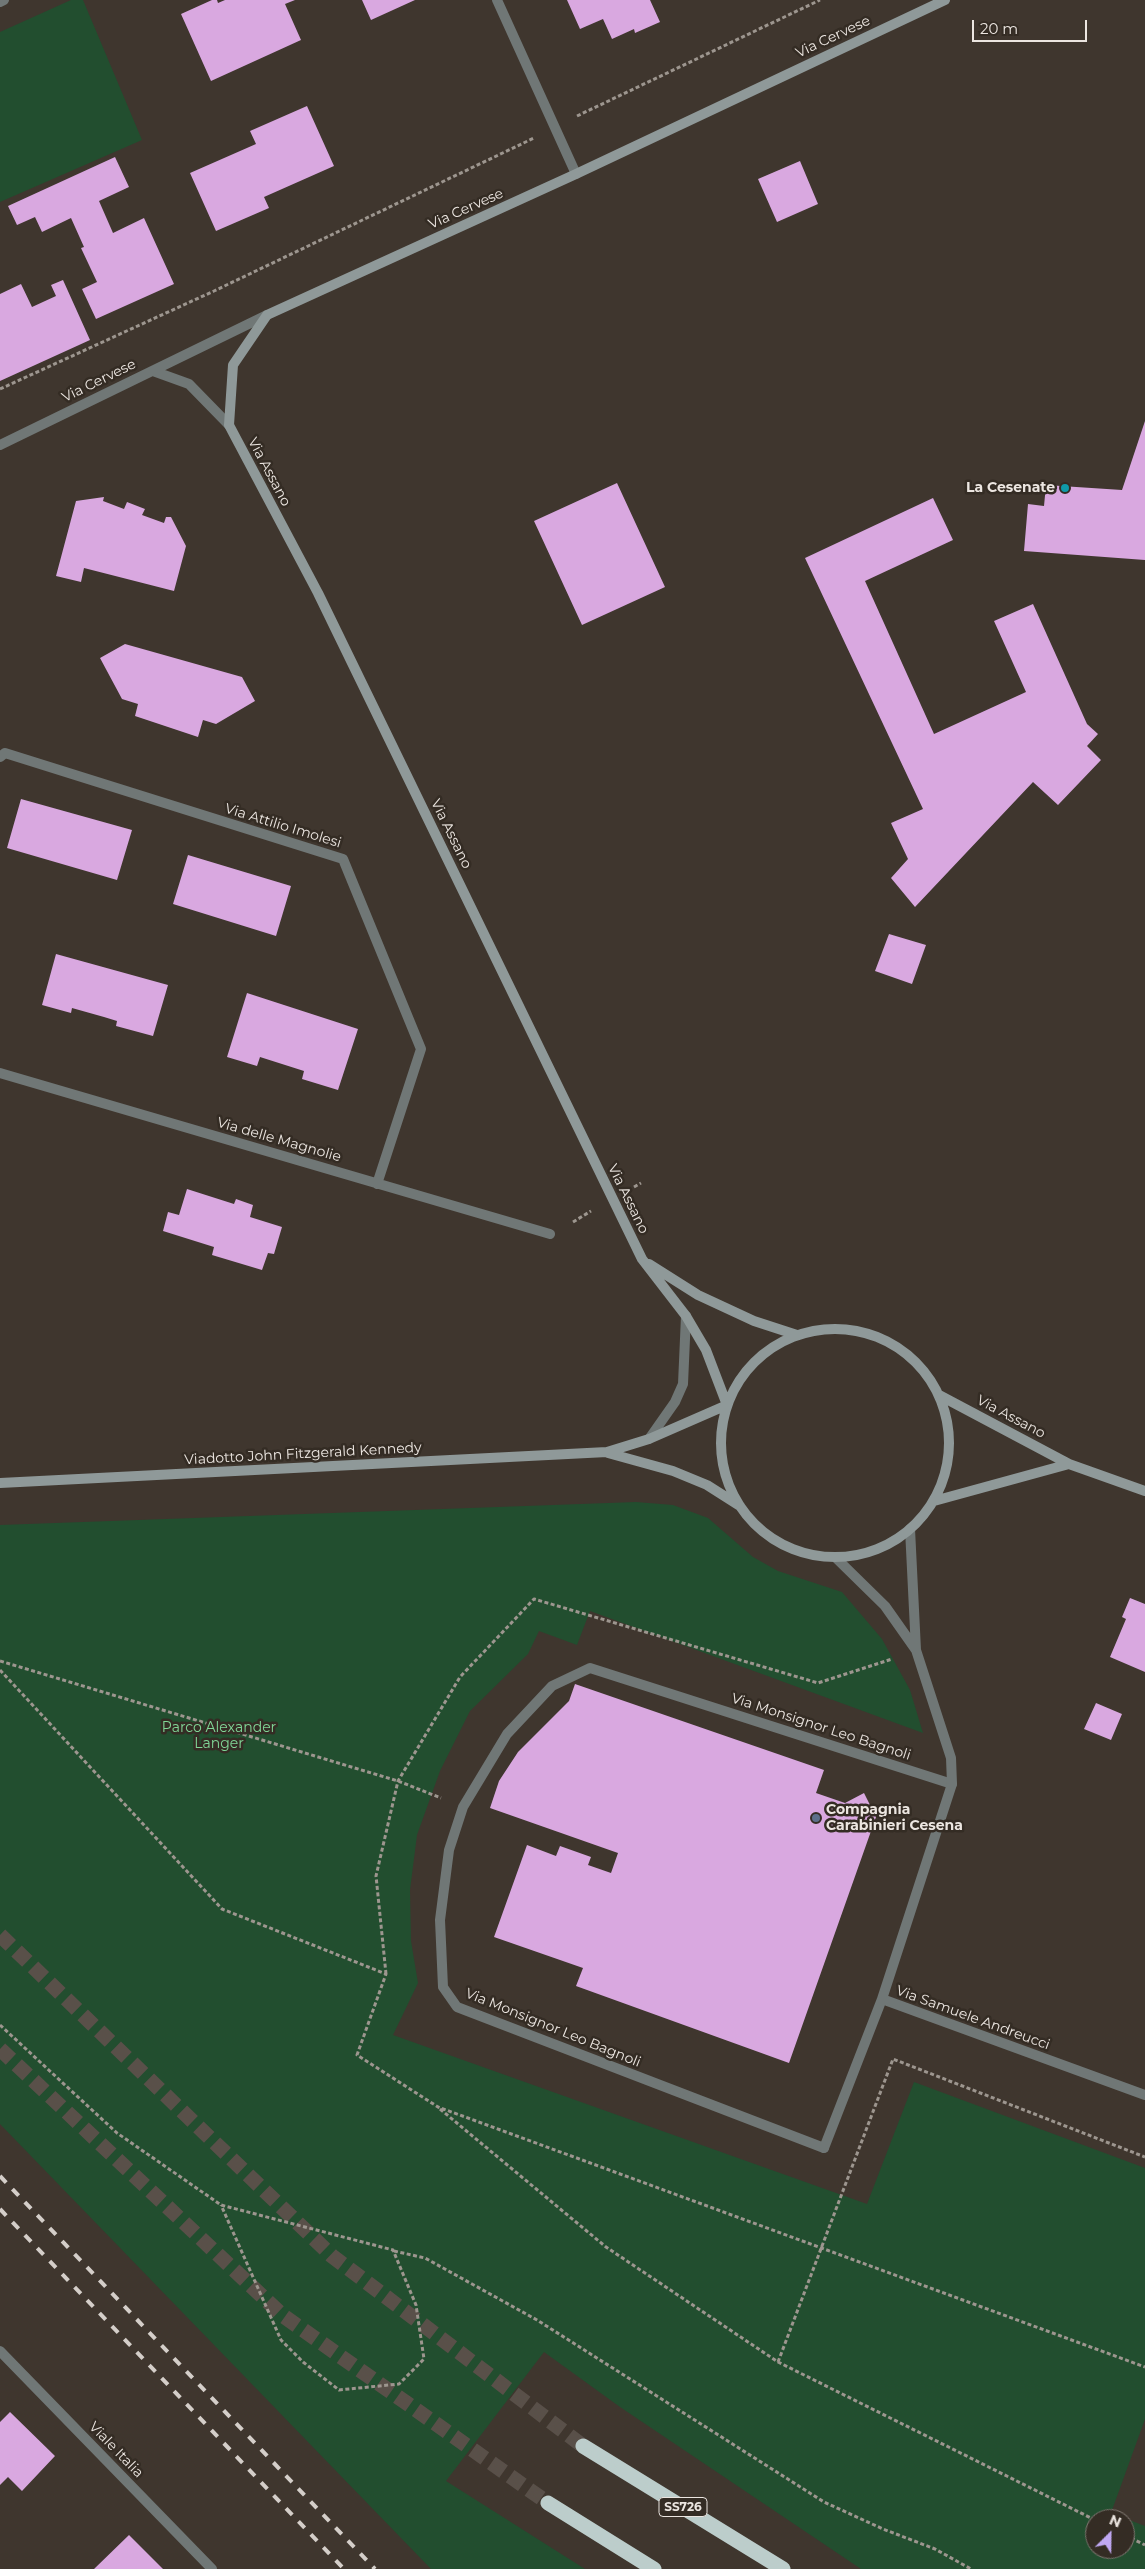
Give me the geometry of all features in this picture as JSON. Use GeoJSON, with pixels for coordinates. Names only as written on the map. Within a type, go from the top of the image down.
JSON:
{"type":"FeatureCollection","features":[{"type":"Feature","properties":{"kind":"highway","name":"SS726"},"geometry":{"type":"LineString","coordinates":[[583,2446],[783,2569]]}},
{"type":"Feature","properties":{"kind":"highway"},"geometry":{"type":"LineString","coordinates":[[548,2503],[654,2569]]}},
{"type":"Feature","properties":{"kind":"street"},"geometry":{"type":"LineString","coordinates":[[0,2],[4,0]]}},
{"type":"Feature","properties":{"kind":"street"},"geometry":{"type":"LineString","coordinates":[[497,0],[576,174]]}},
{"type":"Feature","properties":{"kind":"street","name":"Via Cervese"},"geometry":{"type":"LineString","coordinates":[[0,445],[267,315],[576,174],[945,0]]}},
{"type":"Feature","properties":{"kind":"street"},"geometry":{"type":"LineString","coordinates":[[229,425],[233,365],[267,315]]}},
{"type":"Feature","properties":{"kind":"street","name":"Via Assano"},"geometry":{"type":"LineString","coordinates":[[153,371],[189,384],[229,425],[318,593],[642,1259],[686,1316],[706,1350],[727,1405]]}},
{"type":"Feature","properties":{"kind":"street","name":"Via Attilio Imolesi"},"geometry":{"type":"LineString","coordinates":[[0,757],[5,754],[343,859],[421,1049],[377,1184]]}},
{"type":"Feature","properties":{"kind":"street","name":"Via delle Magnolie"},"geometry":{"type":"LineString","coordinates":[[0,1073],[550,1234]]}},
{"type":"Feature","properties":{"kind":"street"},"geometry":{"type":"LineString","coordinates":[[642,1259],[698,1295],[754,1321],[797,1335]]}},
{"type":"Feature","properties":{"kind":"street"},"geometry":{"type":"LineString","coordinates":[[649,1439],[674,1402],[683,1384],[686,1316]]}},
{"type":"Feature","properties":{"kind":"street"},"geometry":{"type":"LineString","coordinates":[[824,1330],[852,1330],[879,1338],[904,1351],[924,1371],[939,1395],[949,1430],[947,1467],[934,1501],[910,1529],[887,1545],[862,1554],[835,1557],[807,1554],[781,1543],[758,1527],[740,1506],[725,1474],[721,1439],[727,1405],[743,1375],[767,1351],[797,1335],[824,1330]]}},
{"type":"Feature","properties":{"kind":"street","name":"Via Assano"},"geometry":{"type":"LineString","coordinates":[[939,1395],[1070,1464],[1145,1491]]}},
{"type":"Feature","properties":{"kind":"street","name":"Viadotto John Fitzgerald Kennedy"},"geometry":{"type":"LineString","coordinates":[[0,1483],[607,1452],[649,1439],[727,1405]]}},
{"type":"Feature","properties":{"kind":"street","name":"Viadotto John Fitzgerald Kennedy"},"geometry":{"type":"LineString","coordinates":[[607,1452],[682,1475],[707,1485],[740,1506]]}},
{"type":"Feature","properties":{"kind":"street"},"geometry":{"type":"LineString","coordinates":[[934,1501],[1070,1464]]}},
{"type":"Feature","properties":{"kind":"street","name":"Via Samuele Andreucci"},"geometry":{"type":"LineString","coordinates":[[910,1529],[916,1650],[951,1758],[952,1784],[882,1999],[1145,2095]]}},
{"type":"Feature","properties":{"kind":"street","name":"Via Samuele Andreucci"},"geometry":{"type":"LineString","coordinates":[[835,1557],[885,1606],[916,1650]]}},
{"type":"Feature","properties":{"kind":"street","name":"Via Monsignor Leo Bagnoli"},"geometry":{"type":"LineString","coordinates":[[882,1999],[824,2148],[457,2007],[443,1987],[440,1920],[449,1850],[463,1807],[507,1734],[552,1686],[590,1668],[952,1784]]}},
{"type":"Feature","properties":{"kind":"street","name":"Viale Italia"},"geometry":{"type":"LineString","coordinates":[[0,2351],[212,2569]]}},
{"type":"Feature","properties":{"kind":"path"},"geometry":{"type":"LineString","coordinates":[[0,389],[214,291],[820,0]]}},
{"type":"Feature","properties":{"kind":"path"},"geometry":{"type":"LineString","coordinates":[[916,1650],[818,1683],[534,1599],[460,1677],[398,1781],[376,1876],[386,1974],[357,2055],[438,2107],[606,2247],[778,2362],[1085,2515]]}},
{"type":"Feature","properties":{"kind":"path"},"geometry":{"type":"LineString","coordinates":[[0,1661],[398,1781],[463,1807]]}},
{"type":"Feature","properties":{"kind":"path"},"geometry":{"type":"LineString","coordinates":[[0,1670],[222,1909],[386,1974]]}},
{"type":"Feature","properties":{"kind":"path"},"geometry":{"type":"LineString","coordinates":[[0,2025],[117,2133],[221,2205],[425,2258],[537,2320],[824,2502],[883,2529],[935,2549],[971,2569]]}},
{"type":"Feature","properties":{"kind":"path"},"geometry":{"type":"LineString","coordinates":[[778,2362],[893,2059],[1145,2157]]}},
{"type":"Feature","properties":{"kind":"path"},"geometry":{"type":"LineString","coordinates":[[438,2107],[1145,2366]]}},
{"type":"Feature","properties":{"kind":"path"},"geometry":{"type":"LineString","coordinates":[[221,2205],[281,2340],[303,2362],[339,2390],[399,2384],[424,2359],[416,2305],[393,2250]]}},
{"type":"Feature","properties":{"kind":"green space"},"geometry":{"type":"Polygon","coordinates":[[[71,0],[83,0],[142,140],[0,202],[0,32],[71,0]]]}},
{"type":"Feature","properties":{"kind":"green space","name":"Parco Alexander Langer"},"geometry":{"type":"Polygon","coordinates":[[[636,1502],[673,1505],[708,1518],[753,1557],[778,1571],[842,1592],[882,1639],[910,1690],[923,1733],[590,1611],[577,1645],[539,1631],[528,1654],[470,1711],[440,1771],[417,1835],[410,1890],[411,1941],[418,1983],[393,2035],[867,2204],[914,2082],[1145,2168],[1145,2419],[1112,2509],[1085,2509],[1085,2559],[1135,2559],[1135,2522],[1145,2526],[1145,2569],[861,2569],[620,2407],[544,2352],[446,2481],[585,2569],[431,2569],[0,2124],[0,1525],[636,1502]]]}},
{"type":"Feature","properties":{"kind":"building"},"geometry":{"type":"Polygon","coordinates":[[[212,0],[217,0],[218,3],[225,0],[295,0],[285,4],[301,40],[211,81],[181,14],[212,0]]]}},
{"type":"Feature","properties":{"kind":"building"},"geometry":{"type":"Polygon","coordinates":[[[362,0],[415,0],[371,20],[362,0]]]}},
{"type":"Feature","properties":{"kind":"building"},"geometry":{"type":"Polygon","coordinates":[[[567,0],[650,0],[660,22],[635,33],[634,29],[612,39],[603,19],[580,29],[567,0]]]}},
{"type":"Feature","properties":{"kind":"building"},"geometry":{"type":"Polygon","coordinates":[[[307,106],[334,166],[264,197],[269,208],[216,231],[190,173],[256,144],[250,131],[307,106]]]}},
{"type":"Feature","properties":{"kind":"building"},"geometry":{"type":"Polygon","coordinates":[[[115,157],[129,187],[99,201],[113,233],[144,218],[174,284],[96,319],[82,289],[97,282],[81,248],[84,247],[71,218],[42,232],[35,217],[17,225],[8,206],[115,157]]]}},
{"type":"Feature","properties":{"kind":"building"},"geometry":{"type":"Polygon","coordinates":[[[800,161],[818,204],[777,222],[758,179],[800,161]]]}},
{"type":"Feature","properties":{"kind":"building"},"geometry":{"type":"Polygon","coordinates":[[[63,280],[90,340],[0,381],[0,294],[21,284],[32,307],[56,296],[51,285],[63,280]]]}},
{"type":"Feature","properties":{"kind":"building","name":"La Cesenate"},"geometry":{"type":"Polygon","coordinates":[[[1145,421],[1145,560],[1024,551],[1028,504],[1044,506],[1046,485],[1122,490],[1145,421]]]}},
{"type":"Feature","properties":{"kind":"building"},"geometry":{"type":"Polygon","coordinates":[[[617,483],[665,587],[582,625],[534,521],[617,483]]]}},
{"type":"Feature","properties":{"kind":"building"},"geometry":{"type":"Polygon","coordinates":[[[104,497],[103,501],[124,509],[127,502],[145,509],[142,515],[164,523],[166,517],[171,517],[186,546],[174,591],[84,568],[81,582],[56,576],[76,501],[104,497]]]}},
{"type":"Feature","properties":{"kind":"building"},"geometry":{"type":"Polygon","coordinates":[[[933,498],[953,540],[865,581],[934,734],[1026,692],[994,621],[1033,604],[1087,724],[1098,734],[1087,746],[1101,760],[1058,805],[1033,782],[915,907],[891,878],[908,859],[891,823],[923,809],[805,558],[933,498]]]}},
{"type":"Feature","properties":{"kind":"building"},"geometry":{"type":"Polygon","coordinates":[[[125,644],[242,677],[255,701],[216,724],[203,720],[198,737],[135,716],[138,704],[122,699],[100,658],[125,644]]]}},
{"type":"Feature","properties":{"kind":"building"},"geometry":{"type":"Polygon","coordinates":[[[21,799],[132,830],[117,880],[7,848],[21,799]]]}},
{"type":"Feature","properties":{"kind":"building"},"geometry":{"type":"Polygon","coordinates":[[[188,855],[291,886],[276,936],[173,904],[188,855]]]}},
{"type":"Feature","properties":{"kind":"building"},"geometry":{"type":"Polygon","coordinates":[[[889,934],[926,945],[912,984],[875,971],[889,934]]]}},
{"type":"Feature","properties":{"kind":"building"},"geometry":{"type":"Polygon","coordinates":[[[56,954],[168,985],[153,1036],[116,1026],[117,1021],[72,1008],[71,1013],[42,1005],[56,954]]]}},
{"type":"Feature","properties":{"kind":"building"},"geometry":{"type":"Polygon","coordinates":[[[247,993],[358,1029],[338,1090],[302,1079],[304,1071],[260,1057],[257,1066],[227,1057],[247,993]]]}},
{"type":"Feature","properties":{"kind":"building"},"geometry":{"type":"Polygon","coordinates":[[[187,1189],[234,1204],[236,1199],[253,1205],[250,1217],[282,1227],[274,1254],[268,1253],[262,1270],[212,1255],[214,1247],[163,1231],[168,1212],[179,1215],[187,1189]]]}},
{"type":"Feature","properties":{"kind":"building"},"geometry":{"type":"Polygon","coordinates":[[[1130,1598],[1145,1604],[1145,1672],[1110,1657],[1126,1619],[1122,1617],[1130,1598]]]}},
{"type":"Feature","properties":{"kind":"building"},"geometry":{"type":"Polygon","coordinates":[[[575,1684],[824,1770],[816,1793],[845,1803],[864,1793],[876,1817],[789,2063],[576,1986],[583,1968],[494,1937],[527,1845],[556,1856],[560,1846],[591,1857],[588,1865],[611,1873],[618,1853],[490,1808],[499,1781],[518,1752],[569,1701],[575,1684]]]}},
{"type":"Feature","properties":{"kind":"building"},"geometry":{"type":"Polygon","coordinates":[[[1096,1703],[1122,1714],[1111,1740],[1084,1729],[1096,1703]]]}},
{"type":"Feature","properties":{"kind":"building"},"geometry":{"type":"Polygon","coordinates":[[[10,2412],[55,2456],[22,2491],[8,2477],[0,2485],[0,2422],[10,2412]]]}},
{"type":"Feature","properties":{"kind":"building"},"geometry":{"type":"Polygon","coordinates":[[[129,2535],[163,2569],[94,2569],[129,2535]]]}},
{"type":"Feature","properties":{"kind":"tunnel"},"geometry":{"type":"LineString","coordinates":[[0,1935],[332,2256],[583,2446]]}},
{"type":"Feature","properties":{"kind":"tunnel"},"geometry":{"type":"LineString","coordinates":[[0,2049],[282,2315],[548,2503]]}},
{"type":"Feature","properties":{"kind":"railway"},"geometry":{"type":"LineString","coordinates":[[0,2176],[375,2569]]}},
{"type":"Feature","properties":{"kind":"railway"},"geometry":{"type":"LineString","coordinates":[[0,2209],[344,2569]]}},
{"type":"Feature","properties":{"kind":"place","name":"La Cesenate"},"geometry":{"type":"Point","coordinates":[1065,488]}},
{"type":"Feature","properties":{"kind":"place","name":"Compagnia Carabinieri Cesena"},"geometry":{"type":"Point","coordinates":[816,1818]}}]}
